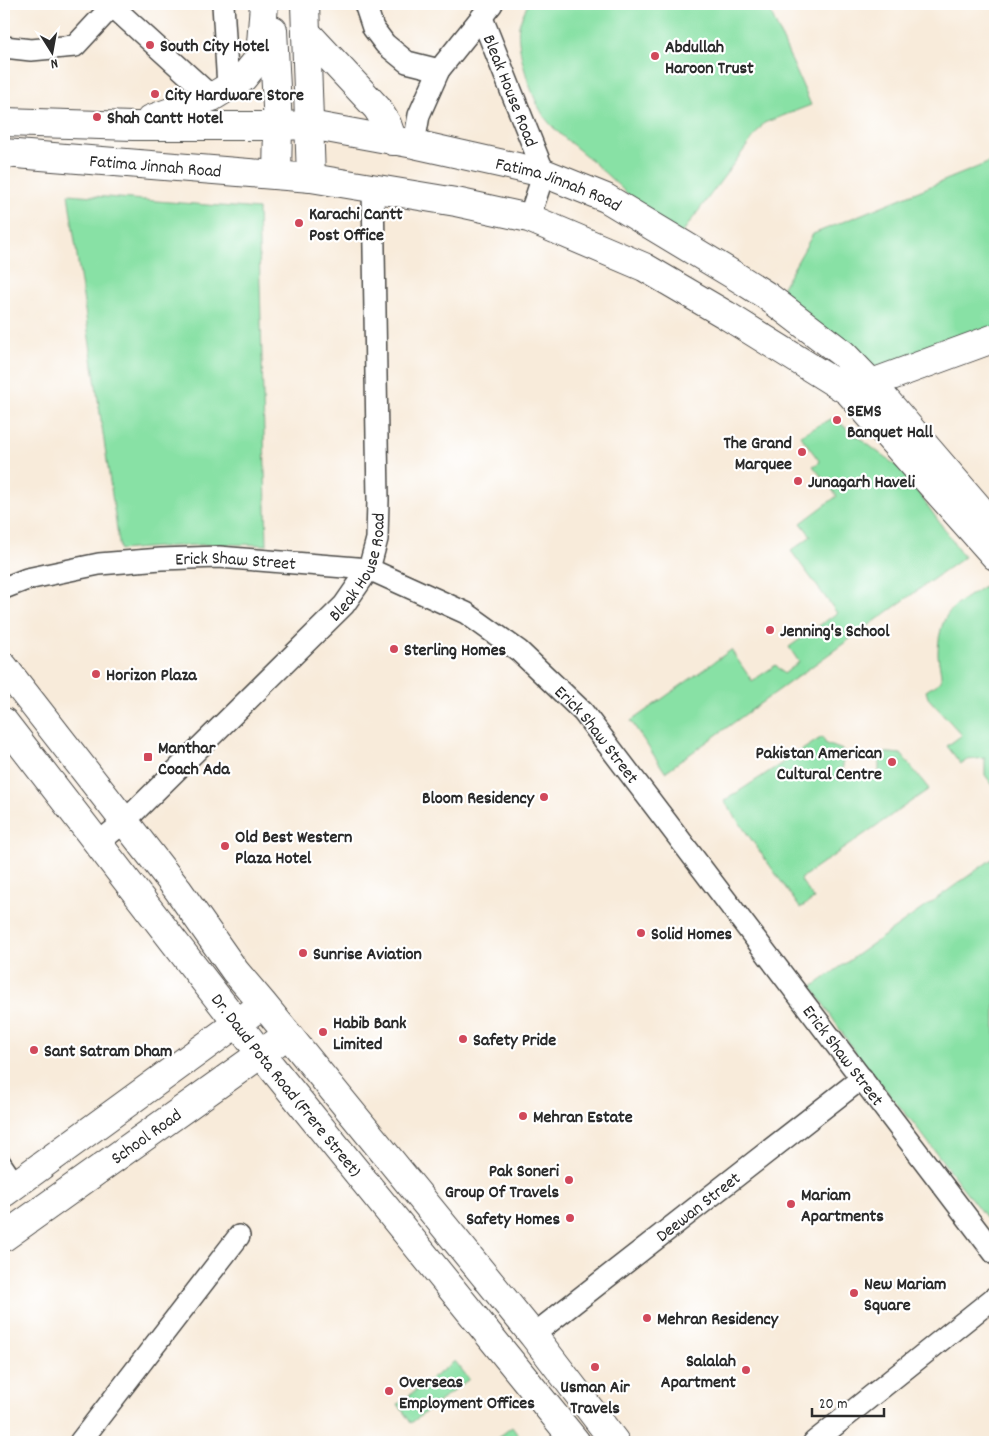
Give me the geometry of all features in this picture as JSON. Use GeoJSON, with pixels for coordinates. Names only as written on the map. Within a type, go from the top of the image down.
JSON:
{"type":"FeatureCollection","features":[{"type":"Feature","properties":{"kind":"main road"},"geometry":{"type":"LineString","coordinates":[[133,126],[220,92],[243,78],[260,57],[264,4]]}},
{"type":"Feature","properties":{"kind":"main road"},"geometry":{"type":"LineString","coordinates":[[272,4],[278,126],[277,175]]}},
{"type":"Feature","properties":{"kind":"main road"},"geometry":{"type":"LineString","coordinates":[[305,4],[312,178]]}},
{"type":"Feature","properties":{"kind":"main road"},"geometry":{"type":"LineString","coordinates":[[306,32],[377,108],[387,124],[404,142]]}},
{"type":"Feature","properties":{"kind":"main road","name":"Fatima Jinnah Road"},"geometry":{"type":"LineString","coordinates":[[4,122],[133,126],[310,125],[404,142],[544,173],[606,198],[767,296],[843,354],[860,387],[995,556]]}},
{"type":"Feature","properties":{"kind":"main road","name":"Fatima Jinnah Road"},"geometry":{"type":"LineString","coordinates":[[4,153],[312,178],[456,202],[530,218],[644,267],[726,315],[860,387],[995,527]]}},
{"type":"Feature","properties":{"kind":"main road"},"geometry":{"type":"LineString","coordinates":[[860,387],[995,338]]}},
{"type":"Feature","properties":{"kind":"main road","name":"Dr. Daud Pota Road (Frere Street)"},"geometry":{"type":"LineString","coordinates":[[4,667],[178,890],[234,972],[263,1004],[532,1335],[615,1442]]}},
{"type":"Feature","properties":{"kind":"main road","name":"Dr. Daud Pota Road (Frere Street)"},"geometry":{"type":"LineString","coordinates":[[4,722],[261,1054],[576,1442]]}},
{"type":"Feature","properties":{"kind":"main road"},"geometry":{"type":"LineString","coordinates":[[12,1187],[263,1004]]}},
{"type":"Feature","properties":{"kind":"main road","name":"School Road"},"geometry":{"type":"LineString","coordinates":[[4,1237],[287,1035]]}},
{"type":"Feature","properties":{"kind":"street"},"geometry":{"type":"LineString","coordinates":[[4,47],[31,50],[75,46],[112,4],[220,92]]}},
{"type":"Feature","properties":{"kind":"street"},"geometry":{"type":"LineString","coordinates":[[220,92],[223,4]]}},
{"type":"Feature","properties":{"kind":"street"},"geometry":{"type":"LineString","coordinates":[[365,4],[373,28],[384,44],[407,62],[439,70]]}},
{"type":"Feature","properties":{"kind":"street","name":"Bleak House Road"},"geometry":{"type":"LineString","coordinates":[[404,142],[419,115],[439,70],[487,11]]}},
{"type":"Feature","properties":{"kind":"street","name":"Bleak House Road"},"geometry":{"type":"LineString","coordinates":[[487,11],[544,173]]}},
{"type":"Feature","properties":{"kind":"street"},"geometry":{"type":"LineString","coordinates":[[530,218],[544,173]]}},
{"type":"Feature","properties":{"kind":"street","name":"Bleak House Road"},"geometry":{"type":"LineString","coordinates":[[98,843],[124,822],[344,605],[369,569],[377,539],[378,500],[373,188]]}},
{"type":"Feature","properties":{"kind":"street","name":"Erick Shaw Street"},"geometry":{"type":"LineString","coordinates":[[4,588],[28,579],[99,564],[219,557],[369,569],[466,613],[518,651],[583,712],[995,1254]]}},
{"type":"Feature","properties":{"kind":"street","name":"Deewan Street"},"geometry":{"type":"LineString","coordinates":[[532,1335],[862,1078]]}},
{"type":"Feature","properties":{"kind":"street"},"geometry":{"type":"LineString","coordinates":[[80,1442],[239,1236]]}},
{"type":"Feature","properties":{"kind":"street"},"geometry":{"type":"LineString","coordinates":[[814,1442],[995,1297]]}},
{"type":"Feature","properties":{"kind":"lane"},"geometry":{"type":"LineString","coordinates":[[4,1160],[12,1187]]}},
{"type":"Feature","properties":{"kind":"green space"},"geometry":{"type":"Polygon","coordinates":[[[528,4],[767,4],[811,105],[764,123],[676,241],[604,172],[556,130],[541,111],[526,74],[518,35],[519,25],[528,4]]]}},
{"type":"Feature","properties":{"kind":"green space"},"geometry":{"type":"Polygon","coordinates":[[[995,160],[995,337],[871,383],[775,301],[813,234],[995,160]]]}},
{"type":"Feature","properties":{"kind":"green space"},"geometry":{"type":"Polygon","coordinates":[[[68,194],[258,209],[267,545],[194,545],[120,550],[68,194]]]}},
{"type":"Feature","properties":{"kind":"green space"},"geometry":{"type":"Polygon","coordinates":[[[833,418],[903,471],[964,557],[665,772],[631,721],[731,650],[752,681],[776,665],[784,674],[799,662],[789,647],[837,613],[791,551],[811,536],[801,523],[837,496],[813,466],[820,462],[800,435],[833,418]]]}},
{"type":"Feature","properties":{"kind":"green space"},"geometry":{"type":"Polygon","coordinates":[[[986,585],[995,597],[995,788],[985,775],[985,758],[967,760],[961,764],[947,746],[962,735],[928,698],[926,691],[941,681],[938,648],[939,637],[945,619],[954,607],[986,585]]]}},
{"type":"Feature","properties":{"kind":"green space"},"geometry":{"type":"Polygon","coordinates":[[[822,737],[826,744],[843,750],[843,774],[879,776],[879,752],[901,754],[929,789],[800,879],[814,899],[800,908],[724,801],[822,737]]]}},
{"type":"Feature","properties":{"kind":"green space"},"geometry":{"type":"Polygon","coordinates":[[[995,857],[995,1230],[915,1125],[856,1054],[812,987],[995,857]]]}},
{"type":"Feature","properties":{"kind":"green space"},"geometry":{"type":"Polygon","coordinates":[[[455,1361],[469,1379],[411,1423],[398,1404],[455,1361]]]}},
{"type":"Feature","properties":{"kind":"green space"},"geometry":{"type":"Polygon","coordinates":[[[512,1427],[523,1442],[492,1442],[512,1427]]]}},
{"type":"Feature","properties":{"kind":"place","name":"South City Hotel"},"geometry":{"type":"Point","coordinates":[150,45]}},
{"type":"Feature","properties":{"kind":"place","name":"Abdullah Haroon Trust"},"geometry":{"type":"Point","coordinates":[655,56]}},
{"type":"Feature","properties":{"kind":"place","name":"City Hardware Store"},"geometry":{"type":"Point","coordinates":[155,94]}},
{"type":"Feature","properties":{"kind":"place","name":"Shah Cantt Hotel"},"geometry":{"type":"Point","coordinates":[97,117]}},
{"type":"Feature","properties":{"kind":"place","name":"Karachi Cantt Post Office"},"geometry":{"type":"Point","coordinates":[299,223]}},
{"type":"Feature","properties":{"kind":"place","name":"SEMS Banquet Hall"},"geometry":{"type":"Point","coordinates":[837,420]}},
{"type":"Feature","properties":{"kind":"place","name":"The Grand Marquee"},"geometry":{"type":"Point","coordinates":[802,452]}},
{"type":"Feature","properties":{"kind":"place","name":"Junagarh Haveli"},"geometry":{"type":"Point","coordinates":[798,481]}},
{"type":"Feature","properties":{"kind":"place","name":"Jenning's School"},"geometry":{"type":"Point","coordinates":[770,630]}},
{"type":"Feature","properties":{"kind":"place","name":"Sterling Homes"},"geometry":{"type":"Point","coordinates":[394,649]}},
{"type":"Feature","properties":{"kind":"place","name":"Horizon Plaza"},"geometry":{"type":"Point","coordinates":[96,674]}},
{"type":"Feature","properties":{"kind":"place","name":"Manthar Coach Ada"},"geometry":{"type":"Point","coordinates":[148,757]}},
{"type":"Feature","properties":{"kind":"place","name":"Pakistan American Cultural Centre"},"geometry":{"type":"Point","coordinates":[892,762]}},
{"type":"Feature","properties":{"kind":"place","name":"Bloom Residency"},"geometry":{"type":"Point","coordinates":[544,797]}},
{"type":"Feature","properties":{"kind":"place","name":"Old Best Western Plaza Hotel"},"geometry":{"type":"Point","coordinates":[225,846]}},
{"type":"Feature","properties":{"kind":"place","name":"Solid Homes"},"geometry":{"type":"Point","coordinates":[641,933]}},
{"type":"Feature","properties":{"kind":"place","name":"Sunrise Aviation"},"geometry":{"type":"Point","coordinates":[303,953]}},
{"type":"Feature","properties":{"kind":"place","name":"Habib Bank Limited"},"geometry":{"type":"Point","coordinates":[323,1032]}},
{"type":"Feature","properties":{"kind":"place","name":"Safety Pride"},"geometry":{"type":"Point","coordinates":[463,1039]}},
{"type":"Feature","properties":{"kind":"place","name":"Sant Satram Dham"},"geometry":{"type":"Point","coordinates":[34,1050]}},
{"type":"Feature","properties":{"kind":"place","name":"Mehran Estate"},"geometry":{"type":"Point","coordinates":[523,1116]}},
{"type":"Feature","properties":{"kind":"place","name":"Pak Soneri Group Of Travels"},"geometry":{"type":"Point","coordinates":[569,1180]}},
{"type":"Feature","properties":{"kind":"place","name":"Mariam Apartments"},"geometry":{"type":"Point","coordinates":[791,1204]}},
{"type":"Feature","properties":{"kind":"place","name":"Safety Homes"},"geometry":{"type":"Point","coordinates":[570,1218]}},
{"type":"Feature","properties":{"kind":"place","name":"New Mariam Square"},"geometry":{"type":"Point","coordinates":[854,1293]}},
{"type":"Feature","properties":{"kind":"place","name":"Mehran Residency"},"geometry":{"type":"Point","coordinates":[647,1318]}},
{"type":"Feature","properties":{"kind":"place","name":"Usman Air Travels"},"geometry":{"type":"Point","coordinates":[595,1367]}},
{"type":"Feature","properties":{"kind":"place","name":"Salalah Apartment"},"geometry":{"type":"Point","coordinates":[746,1370]}},
{"type":"Feature","properties":{"kind":"place","name":"Overseas Employment Offices"},"geometry":{"type":"Point","coordinates":[389,1391]}}]}
